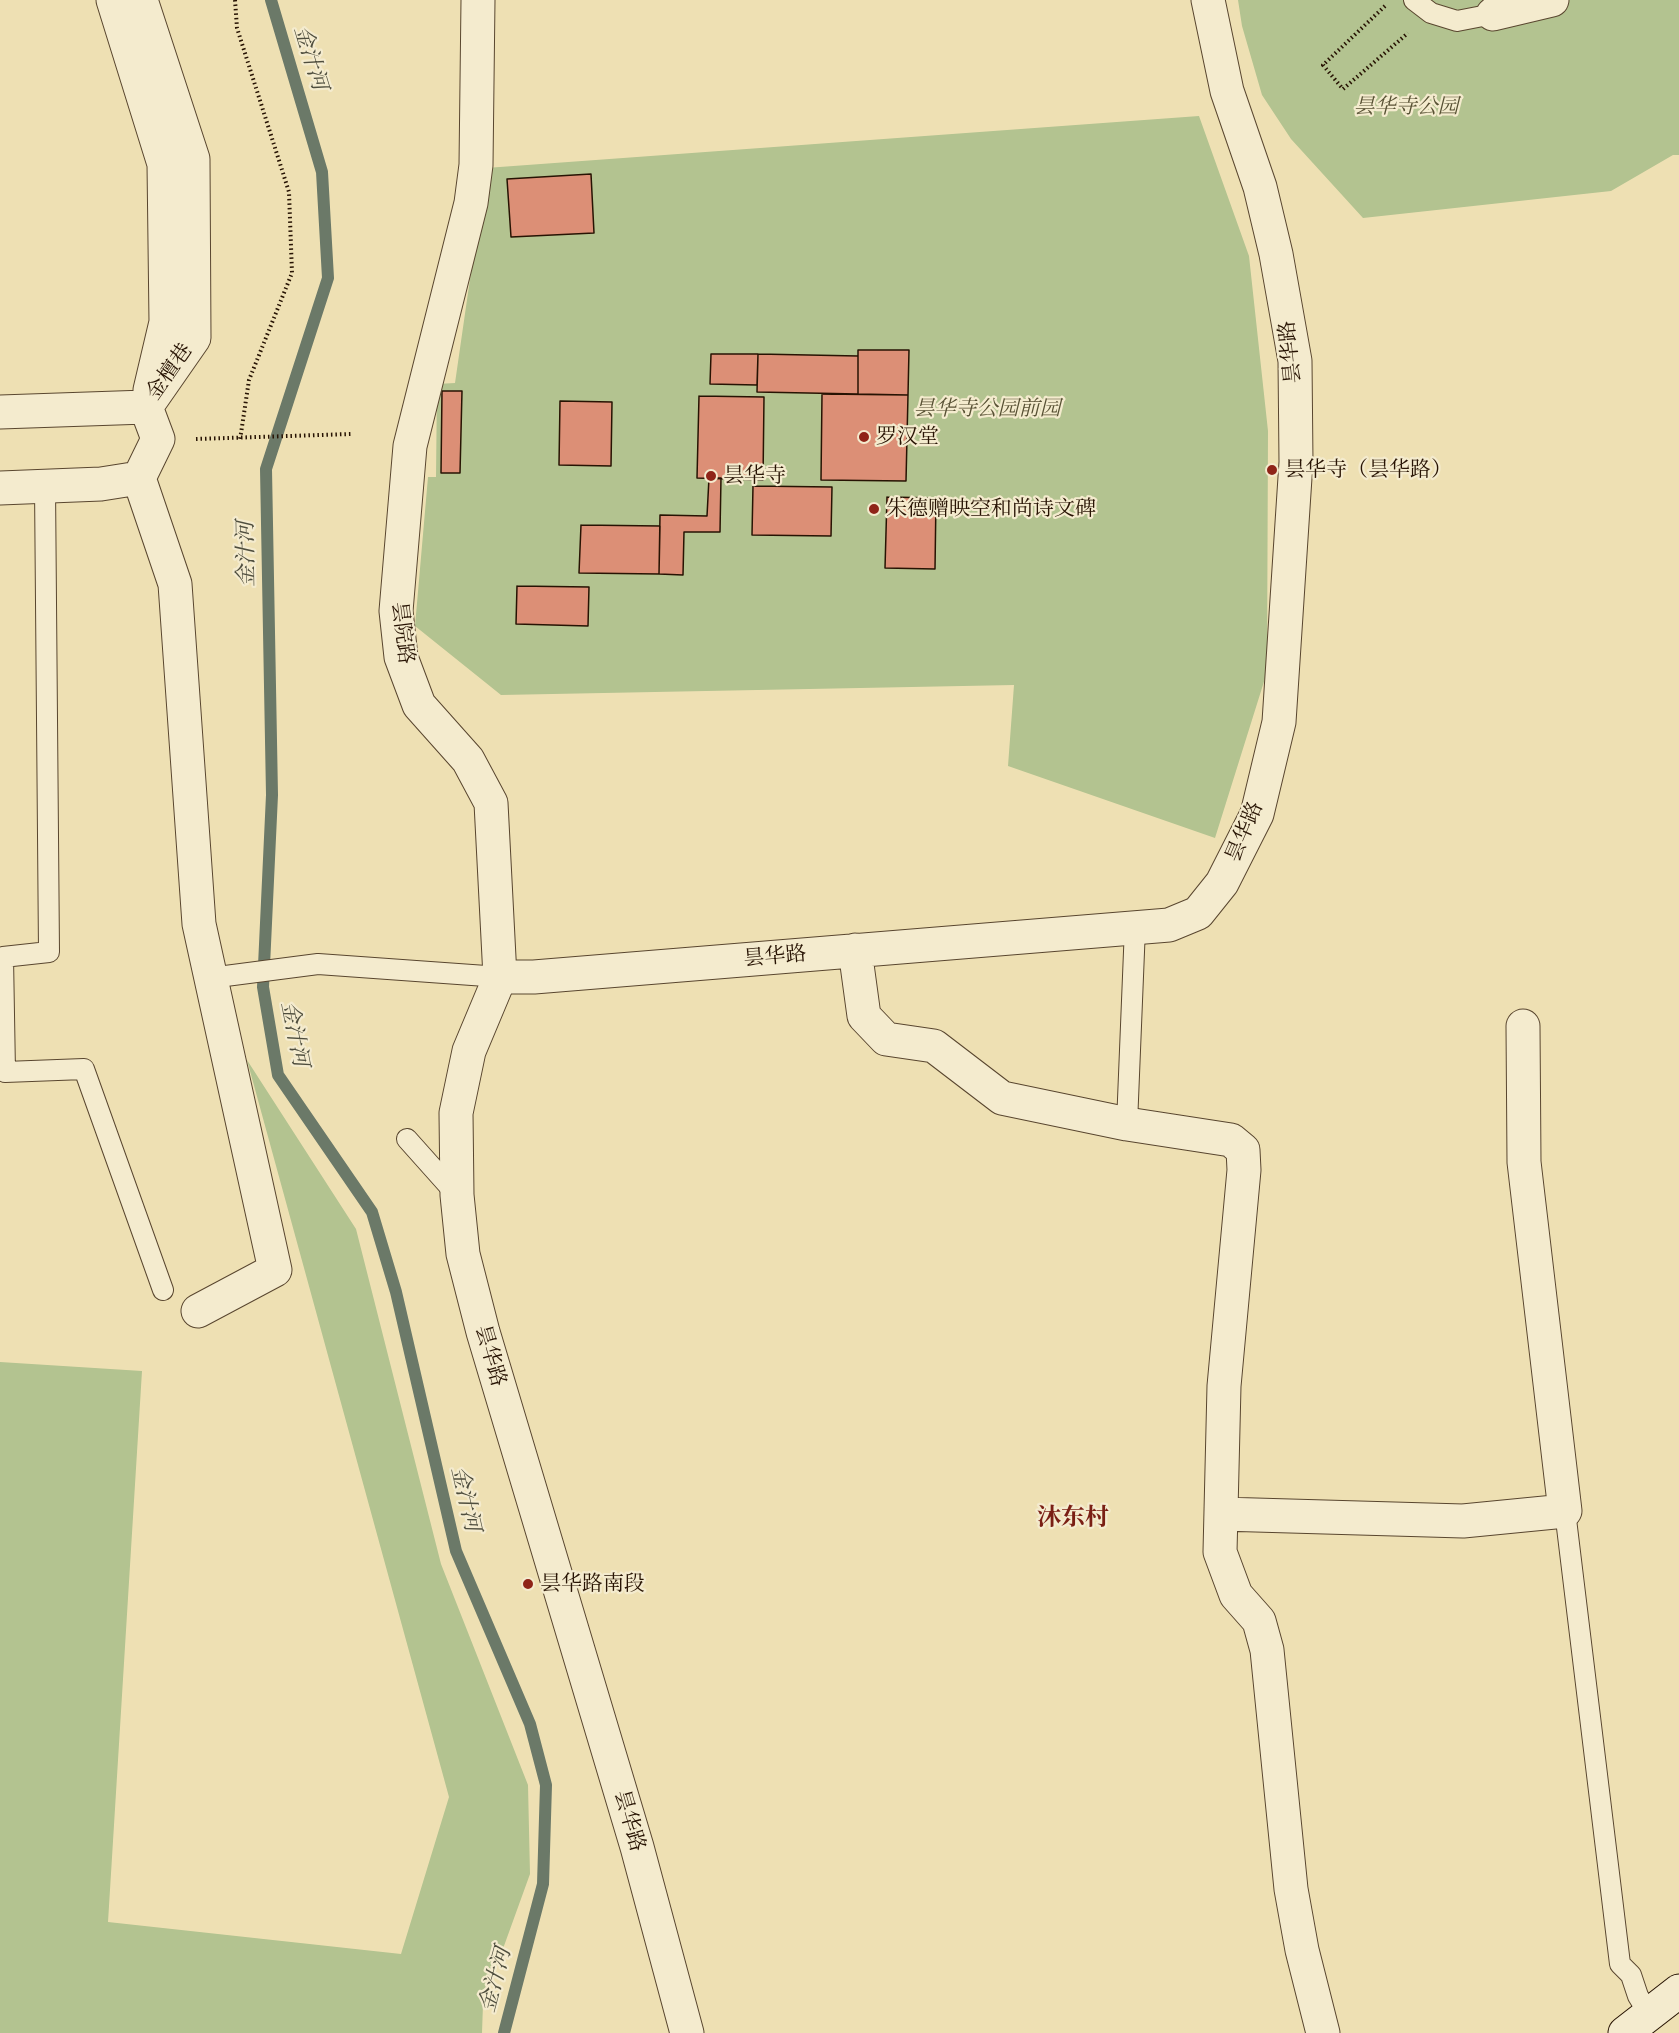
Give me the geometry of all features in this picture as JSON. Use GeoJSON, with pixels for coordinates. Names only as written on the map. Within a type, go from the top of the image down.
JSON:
{"type":"FeatureCollection","features":[{"type":"Feature","properties":{"kind":"street","name":"金檀巷"},"geometry":{"type":"LineString","coordinates":[[113,0],[164,164],[166,322],[146,407]]}},
{"type":"Feature","properties":{"kind":"street","name":"金檀巷"},"geometry":{"type":"LineString","coordinates":[[141,0],[193,159],[194,338],[146,407]]}},
{"type":"Feature","properties":{"kind":"street","name":"昙院路"},"geometry":{"type":"LineString","coordinates":[[478,0],[476,165],[471,203],[410,446],[396,611],[401,657],[419,705],[468,760],[491,803],[500,977]]}},
{"type":"Feature","properties":{"kind":"street","name":"昙华路"},"geometry":{"type":"LineString","coordinates":[[687,2033],[638,1847],[483,1332],[463,1254],[457,1195],[456,1113],[469,1051],[500,977],[534,977],[1169,925],[1198,913],[1222,883],[1257,814],[1279,722],[1296,462],[1295,362],[1276,254],[1260,187],[1227,91],[1208,0]]}},
{"type":"Feature","properties":{"kind":"street"},"geometry":{"type":"LineString","coordinates":[[1492,14],[1552,0]]}},
{"type":"Feature","properties":{"kind":"street"},"geometry":{"type":"LineString","coordinates":[[0,411],[146,407],[158,439],[139,478],[175,584],[199,924],[274,1270],[198,1311]]}},
{"type":"Feature","properties":{"kind":"street"},"geometry":{"type":"LineString","coordinates":[[0,488],[101,484],[139,478]]}},
{"type":"Feature","properties":{"kind":"street"},"geometry":{"type":"LineString","coordinates":[[855,951],[864,1016],[886,1039],[934,1046],[1002,1098],[1127,1124],[1231,1140],[1243,1150],[1244,1170],[1224,1386],[1220,1552],[1236,1595],[1259,1621],[1267,1650],[1291,1888],[1302,1950],[1323,2033]]}},
{"type":"Feature","properties":{"kind":"street"},"geometry":{"type":"LineString","coordinates":[[1221,1514],[1463,1521],[1565,1510],[1524,1162],[1523,1026]]}},
{"type":"Feature","properties":{"kind":"street"},"geometry":{"type":"LineString","coordinates":[[1637,2024],[1679,1991]]}},
{"type":"Feature","properties":{"kind":"lane"},"geometry":{"type":"LineString","coordinates":[[1414,0],[1431,13],[1457,21],[1492,14]]}},
{"type":"Feature","properties":{"kind":"lane"},"geometry":{"type":"LineString","coordinates":[[45,486],[49,952],[3,957],[5,1072],[84,1069],[163,1290]]}},
{"type":"Feature","properties":{"kind":"lane"},"geometry":{"type":"LineString","coordinates":[[1127,1124],[1135,927]]}},
{"type":"Feature","properties":{"kind":"lane"},"geometry":{"type":"LineString","coordinates":[[210,978],[318,964],[500,977]]}},
{"type":"Feature","properties":{"kind":"lane"},"geometry":{"type":"LineString","coordinates":[[407,1139],[457,1195]]}},
{"type":"Feature","properties":{"kind":"lane"},"geometry":{"type":"LineString","coordinates":[[1565,1510],[1620,1964],[1632,1975],[1638,1996],[1637,2024]]}},
{"type":"Feature","properties":{"kind":"path"},"geometry":{"type":"LineString","coordinates":[[235,0],[237,28],[289,192],[292,273],[249,380],[240,440]]}},
{"type":"Feature","properties":{"kind":"path"},"geometry":{"type":"LineString","coordinates":[[1390,0],[1323,65],[1343,89],[1431,13]]}},
{"type":"Feature","properties":{"kind":"path"},"geometry":{"type":"LineString","coordinates":[[158,439],[240,440],[351,434]]}},
{"type":"Feature","properties":{"kind":"green space","name":"昙华寺公园"},"geometry":{"type":"Polygon","coordinates":[[[1238,0],[1679,0],[1679,155],[1673,155],[1611,191],[1363,218],[1291,139],[1262,95],[1242,26],[1238,0]]]}},
{"type":"Feature","properties":{"kind":"green space","name":"昙华寺公园前园"},"geometry":{"type":"Polygon","coordinates":[[[1199,116],[1249,256],[1268,431],[1267,672],[1215,838],[1008,766],[1014,685],[501,695],[415,626],[428,477],[436,477],[437,384],[455,383],[486,168],[1199,116]]]}},
{"type":"Feature","properties":{"kind":"green space"},"geometry":{"type":"Polygon","coordinates":[[[247,1060],[356,1229],[441,1564],[528,1785],[530,1874],[483,2004],[482,2033],[0,2033],[0,1362],[142,1371],[108,1922],[401,1954],[449,1797],[247,1060]]]}},
{"type":"Feature","properties":{"kind":"building"},"geometry":{"type":"Polygon","coordinates":[[[591,174],[594,233],[511,237],[507,179],[591,174]]]}},
{"type":"Feature","properties":{"kind":"building"},"geometry":{"type":"Polygon","coordinates":[[[858,350],[909,350],[908,395],[858,394],[858,350]]]}},
{"type":"Feature","properties":{"kind":"building"},"geometry":{"type":"Polygon","coordinates":[[[711,354],[758,354],[757,385],[710,384],[711,354]]]}},
{"type":"Feature","properties":{"kind":"building"},"geometry":{"type":"Polygon","coordinates":[[[758,354],[858,356],[858,394],[757,392],[758,354]]]}},
{"type":"Feature","properties":{"kind":"building"},"geometry":{"type":"Polygon","coordinates":[[[442,391],[462,391],[460,473],[441,473],[442,391]]]}},
{"type":"Feature","properties":{"kind":"building","name":"罗汉堂"},"geometry":{"type":"Polygon","coordinates":[[[822,394],[908,395],[906,481],[821,480],[822,394]]]}},
{"type":"Feature","properties":{"kind":"building"},"geometry":{"type":"Polygon","coordinates":[[[699,396],[764,397],[763,480],[697,478],[699,396]]]}},
{"type":"Feature","properties":{"kind":"building"},"geometry":{"type":"Polygon","coordinates":[[[560,401],[612,402],[611,466],[559,465],[560,401]]]}},
{"type":"Feature","properties":{"kind":"building"},"geometry":{"type":"Polygon","coordinates":[[[709,478],[721,478],[720,532],[684,532],[683,575],[659,574],[660,515],[707,516],[709,478]]]}},
{"type":"Feature","properties":{"kind":"building"},"geometry":{"type":"Polygon","coordinates":[[[753,486],[832,487],[831,536],[752,535],[753,486]]]}},
{"type":"Feature","properties":{"kind":"building"},"geometry":{"type":"Polygon","coordinates":[[[887,497],[936,498],[935,569],[885,568],[887,497]]]}},
{"type":"Feature","properties":{"kind":"building"},"geometry":{"type":"Polygon","coordinates":[[[581,525],[660,526],[659,574],[579,573],[581,525]]]}},
{"type":"Feature","properties":{"kind":"building"},"geometry":{"type":"Polygon","coordinates":[[[517,586],[589,587],[588,626],[516,624],[517,586]]]}},
{"type":"Feature","properties":{"kind":"waterway","name":"金汁河"},"geometry":{"type":"LineString","coordinates":[[271,0],[322,172],[328,278],[266,469],[272,795],[263,987],[278,1075],[372,1212],[396,1292],[456,1551],[530,1724],[546,1785],[543,1884],[504,2033]]}},
{"type":"Feature","properties":{"kind":"place","name":"罗汉堂"},"geometry":{"type":"Point","coordinates":[864,437]}},
{"type":"Feature","properties":{"kind":"place","name":"昙华寺（昙华路）"},"geometry":{"type":"Point","coordinates":[1272,470]}},
{"type":"Feature","properties":{"kind":"place","name":"昙华寺"},"geometry":{"type":"Point","coordinates":[711,476]}},
{"type":"Feature","properties":{"kind":"place","name":"朱德赠映空和尚诗文碑"},"geometry":{"type":"Point","coordinates":[874,509]}},
{"type":"Feature","properties":{"kind":"place","name":"昙华路南段"},"geometry":{"type":"Point","coordinates":[528,1584]}},
{"type":"Feature","properties":{"kind":"district","name":"沐东村"},"geometry":{"type":"Point","coordinates":[1073,1519]}}]}
